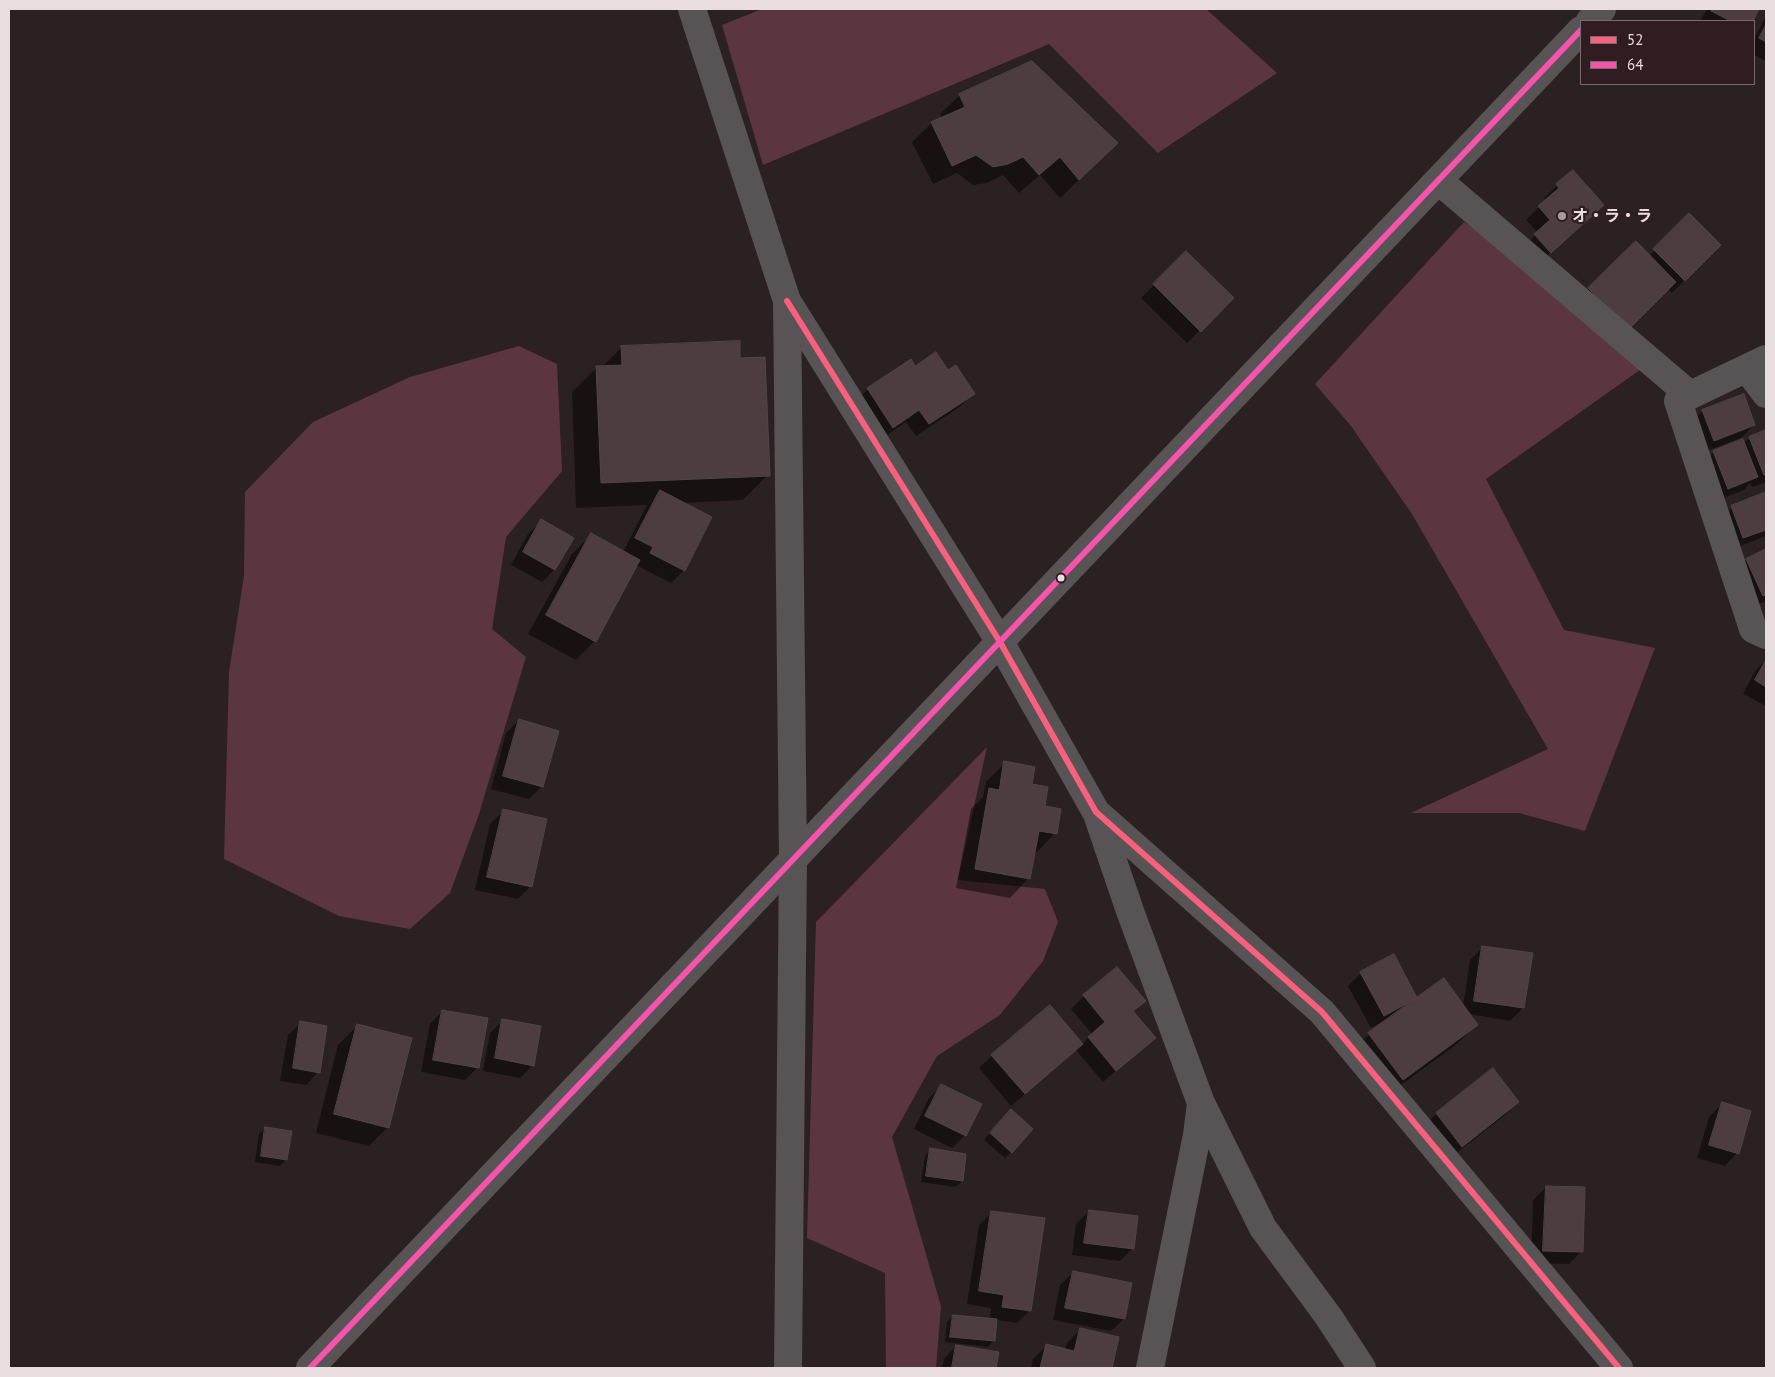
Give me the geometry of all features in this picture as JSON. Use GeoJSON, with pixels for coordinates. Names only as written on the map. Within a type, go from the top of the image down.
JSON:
{"type":"FeatureCollection","features":[{"type":"Feature","properties":{"kind":"street"},"geometry":{"type":"LineString","coordinates":[[692,9],[787,301],[1000,642],[1096,812],[1130,911],[1201,1103],[1263,1228],[1328,1316],[1362,1368]]}},
{"type":"Feature","properties":{"kind":"street"},"geometry":{"type":"LineString","coordinates":[[1591,20],[1602,9]]}},
{"type":"Feature","properties":{"kind":"street"},"geometry":{"type":"LineString","coordinates":[[310,1368],[1580,31]]}},
{"type":"Feature","properties":{"kind":"street"},"geometry":{"type":"LineString","coordinates":[[1439,181],[1690,395]]}},
{"type":"Feature","properties":{"kind":"street"},"geometry":{"type":"LineString","coordinates":[[787,301],[792,860],[788,1368]]}},
{"type":"Feature","properties":{"kind":"street"},"geometry":{"type":"LineString","coordinates":[[1766,394],[1757,364],[1678,401],[1753,629],[1766,635]]}},
{"type":"Feature","properties":{"kind":"street"},"geometry":{"type":"LineString","coordinates":[[1096,812],[1322,1012],[1619,1368]]}},
{"type":"Feature","properties":{"kind":"street"},"geometry":{"type":"LineString","coordinates":[[1150,1368],[1197,1135],[1201,1103]]}},
{"type":"Feature","properties":{"kind":"shaded area"},"geometry":{"type":"Polygon","coordinates":[[[762,9],[1206,9],[1277,73],[1158,153],[1049,44],[763,165],[722,25],[762,9]]]}},
{"type":"Feature","properties":{"kind":"shaded area"},"geometry":{"type":"Polygon","coordinates":[[[1464,222],[1524,261],[1644,367],[1486,479],[1564,630],[1655,648],[1585,831],[1519,813],[1411,813],[1548,749],[1412,514],[1351,426],[1315,384],[1464,222]]]}},
{"type":"Feature","properties":{"kind":"shaded area"},"geometry":{"type":"Polygon","coordinates":[[[519,346],[557,364],[562,471],[506,537],[492,629],[526,657],[478,817],[450,893],[410,929],[339,916],[224,859],[229,672],[244,576],[245,492],[313,422],[410,377],[519,346]]]}},
{"type":"Feature","properties":{"kind":"shaded area"},"geometry":{"type":"Polygon","coordinates":[[[987,747],[958,880],[1045,889],[1058,922],[1043,961],[1000,1015],[937,1056],[892,1137],[941,1306],[936,1368],[886,1368],[885,1273],[807,1238],[816,922],[987,747]]]}},
{"type":"Feature","properties":{"kind":"building"},"geometry":{"type":"Polygon","coordinates":[[[1712,9],[1759,9],[1754,20],[1729,20],[1711,11],[1712,9]]]}},
{"type":"Feature","properties":{"kind":"building"},"geometry":{"type":"Polygon","coordinates":[[[1766,25],[1766,42],[1759,38],[1766,25]]]}},
{"type":"Feature","properties":{"kind":"building"},"geometry":{"type":"Polygon","coordinates":[[[1032,61],[1118,143],[1079,180],[1060,157],[1039,175],[1023,157],[1008,164],[993,167],[976,155],[952,166],[931,122],[965,107],[959,94],[1032,61]]]}},
{"type":"Feature","properties":{"kind":"building"},"geometry":{"type":"Polygon","coordinates":[[[1573,170],[1604,205],[1551,253],[1534,234],[1550,220],[1538,206],[1559,188],[1556,184],[1573,170]]]}},
{"type":"Feature","properties":{"kind":"building"},"geometry":{"type":"Polygon","coordinates":[[[1689,213],[1721,245],[1685,281],[1653,249],[1689,213]]]}},
{"type":"Feature","properties":{"kind":"building"},"geometry":{"type":"Polygon","coordinates":[[[1636,241],[1676,282],[1629,329],[1588,288],[1636,241]]]}},
{"type":"Feature","properties":{"kind":"building"},"geometry":{"type":"Polygon","coordinates":[[[1186,251],[1234,298],[1201,332],[1153,284],[1186,251]]]}},
{"type":"Feature","properties":{"kind":"building"},"geometry":{"type":"Polygon","coordinates":[[[740,341],[740,358],[765,357],[770,476],[601,483],[596,366],[622,365],[621,346],[740,341]]]}},
{"type":"Feature","properties":{"kind":"building"},"geometry":{"type":"Polygon","coordinates":[[[936,352],[948,370],[956,365],[975,394],[929,424],[919,410],[893,428],[867,388],[911,359],[915,366],[936,352]]]}},
{"type":"Feature","properties":{"kind":"building"},"geometry":{"type":"Polygon","coordinates":[[[1744,394],[1755,425],[1714,441],[1702,410],[1744,394]]]}},
{"type":"Feature","properties":{"kind":"building"},"geometry":{"type":"Polygon","coordinates":[[[1766,430],[1766,475],[1764,475],[1749,437],[1766,430]]]}},
{"type":"Feature","properties":{"kind":"building"},"geometry":{"type":"Polygon","coordinates":[[[1743,439],[1758,477],[1728,489],[1713,451],[1743,439]]]}},
{"type":"Feature","properties":{"kind":"building"},"geometry":{"type":"Polygon","coordinates":[[[660,490],[712,517],[685,571],[650,553],[653,547],[635,538],[660,490]]]}},
{"type":"Feature","properties":{"kind":"building"},"geometry":{"type":"Polygon","coordinates":[[[1766,492],[1766,530],[1743,538],[1731,506],[1766,492]]]}},
{"type":"Feature","properties":{"kind":"building"},"geometry":{"type":"Polygon","coordinates":[[[541,519],[574,538],[555,570],[523,552],[541,519]]]}},
{"type":"Feature","properties":{"kind":"building"},"geometry":{"type":"Polygon","coordinates":[[[591,533],[640,560],[596,642],[546,615],[591,533]]]}},
{"type":"Feature","properties":{"kind":"building"},"geometry":{"type":"Polygon","coordinates":[[[1766,549],[1766,595],[1763,596],[1746,559],[1766,549]]]}},
{"type":"Feature","properties":{"kind":"building"},"geometry":{"type":"Polygon","coordinates":[[[1766,660],[1766,687],[1755,680],[1766,660]]]}},
{"type":"Feature","properties":{"kind":"building"},"geometry":{"type":"Polygon","coordinates":[[[519,719],[559,731],[543,787],[503,776],[519,719]]]}},
{"type":"Feature","properties":{"kind":"building"},"geometry":{"type":"Polygon","coordinates":[[[1004,761],[1035,767],[1032,784],[1048,787],[1045,806],[1061,809],[1057,834],[1039,831],[1030,879],[975,869],[989,788],[999,790],[1004,761]]]}},
{"type":"Feature","properties":{"kind":"building"},"geometry":{"type":"Polygon","coordinates":[[[503,809],[547,819],[532,887],[487,877],[503,809]]]}},
{"type":"Feature","properties":{"kind":"building"},"geometry":{"type":"Polygon","coordinates":[[[1482,946],[1533,953],[1524,1008],[1474,1001],[1482,946]]]}},
{"type":"Feature","properties":{"kind":"building"},"geometry":{"type":"Polygon","coordinates":[[[1394,954],[1417,998],[1384,1016],[1360,972],[1394,954]]]}},
{"type":"Feature","properties":{"kind":"building"},"geometry":{"type":"Polygon","coordinates":[[[1117,967],[1146,1001],[1133,1011],[1156,1038],[1116,1071],[1088,1037],[1105,1022],[1083,995],[1117,967]]]}},
{"type":"Feature","properties":{"kind":"building"},"geometry":{"type":"Polygon","coordinates":[[[1444,978],[1478,1025],[1403,1080],[1368,1033],[1444,978]]]}},
{"type":"Feature","properties":{"kind":"building"},"geometry":{"type":"Polygon","coordinates":[[[1050,1005],[1083,1044],[1025,1094],[991,1055],[1050,1005]]]}},
{"type":"Feature","properties":{"kind":"building"},"geometry":{"type":"Polygon","coordinates":[[[442,1010],[488,1018],[479,1068],[433,1060],[442,1010]]]}},
{"type":"Feature","properties":{"kind":"building"},"geometry":{"type":"Polygon","coordinates":[[[502,1019],[541,1026],[534,1066],[495,1058],[502,1019]]]}},
{"type":"Feature","properties":{"kind":"building"},"geometry":{"type":"Polygon","coordinates":[[[300,1021],[327,1026],[320,1073],[293,1068],[300,1021]]]}},
{"type":"Feature","properties":{"kind":"building"},"geometry":{"type":"Polygon","coordinates":[[[357,1024],[412,1038],[389,1128],[334,1114],[357,1024]]]}},
{"type":"Feature","properties":{"kind":"building"},"geometry":{"type":"Polygon","coordinates":[[[1493,1068],[1519,1102],[1462,1147],[1436,1113],[1493,1068]]]}},
{"type":"Feature","properties":{"kind":"building"},"geometry":{"type":"Polygon","coordinates":[[[941,1084],[982,1104],[966,1136],[925,1116],[941,1084]]]}},
{"type":"Feature","properties":{"kind":"building"},"geometry":{"type":"Polygon","coordinates":[[[1722,1102],[1751,1111],[1739,1154],[1709,1145],[1722,1102]]]}},
{"type":"Feature","properties":{"kind":"building"},"geometry":{"type":"Polygon","coordinates":[[[1011,1109],[1033,1129],[1012,1153],[990,1133],[1011,1109]]]}},
{"type":"Feature","properties":{"kind":"building"},"geometry":{"type":"Polygon","coordinates":[[[265,1127],[292,1131],[287,1160],[261,1156],[265,1127]]]}},
{"type":"Feature","properties":{"kind":"building"},"geometry":{"type":"Polygon","coordinates":[[[930,1148],[966,1154],[963,1181],[926,1176],[930,1148]]]}},
{"type":"Feature","properties":{"kind":"building"},"geometry":{"type":"Polygon","coordinates":[[[1546,1186],[1585,1187],[1583,1252],[1543,1251],[1546,1186]]]}},
{"type":"Feature","properties":{"kind":"building"},"geometry":{"type":"Polygon","coordinates":[[[1089,1210],[1138,1216],[1134,1249],[1084,1243],[1089,1210]]]}},
{"type":"Feature","properties":{"kind":"building"},"geometry":{"type":"Polygon","coordinates":[[[991,1211],[1045,1218],[1031,1311],[1002,1307],[1004,1295],[979,1291],[991,1211]]]}},
{"type":"Feature","properties":{"kind":"building"},"geometry":{"type":"Polygon","coordinates":[[[1073,1271],[1132,1283],[1125,1319],[1065,1308],[1073,1271]]]}},
{"type":"Feature","properties":{"kind":"building"},"geometry":{"type":"Polygon","coordinates":[[[953,1315],[997,1319],[995,1341],[950,1337],[953,1315]]]}},
{"type":"Feature","properties":{"kind":"building"},"geometry":{"type":"Polygon","coordinates":[[[1080,1328],[1119,1337],[1112,1368],[1040,1368],[1046,1344],[1074,1351],[1080,1328]]]}},
{"type":"Feature","properties":{"kind":"building"},"geometry":{"type":"Polygon","coordinates":[[[956,1345],[999,1352],[996,1368],[952,1368],[956,1345]]]}},
{"type":"Feature","properties":{"kind":"transit line","name":"64"},"geometry":{"type":"LineString","coordinates":[[310,1368],[1580,31]]}},
{"type":"Feature","properties":{"kind":"transit line","name":"52"},"geometry":{"type":"LineString","coordinates":[[787,301],[1000,642],[1096,812],[1322,1012],[1619,1368]]}},
{"type":"Feature","properties":{"kind":"place","name":"オ・ラ・ラ"},"geometry":{"type":"Point","coordinates":[1562,216]}}]}
